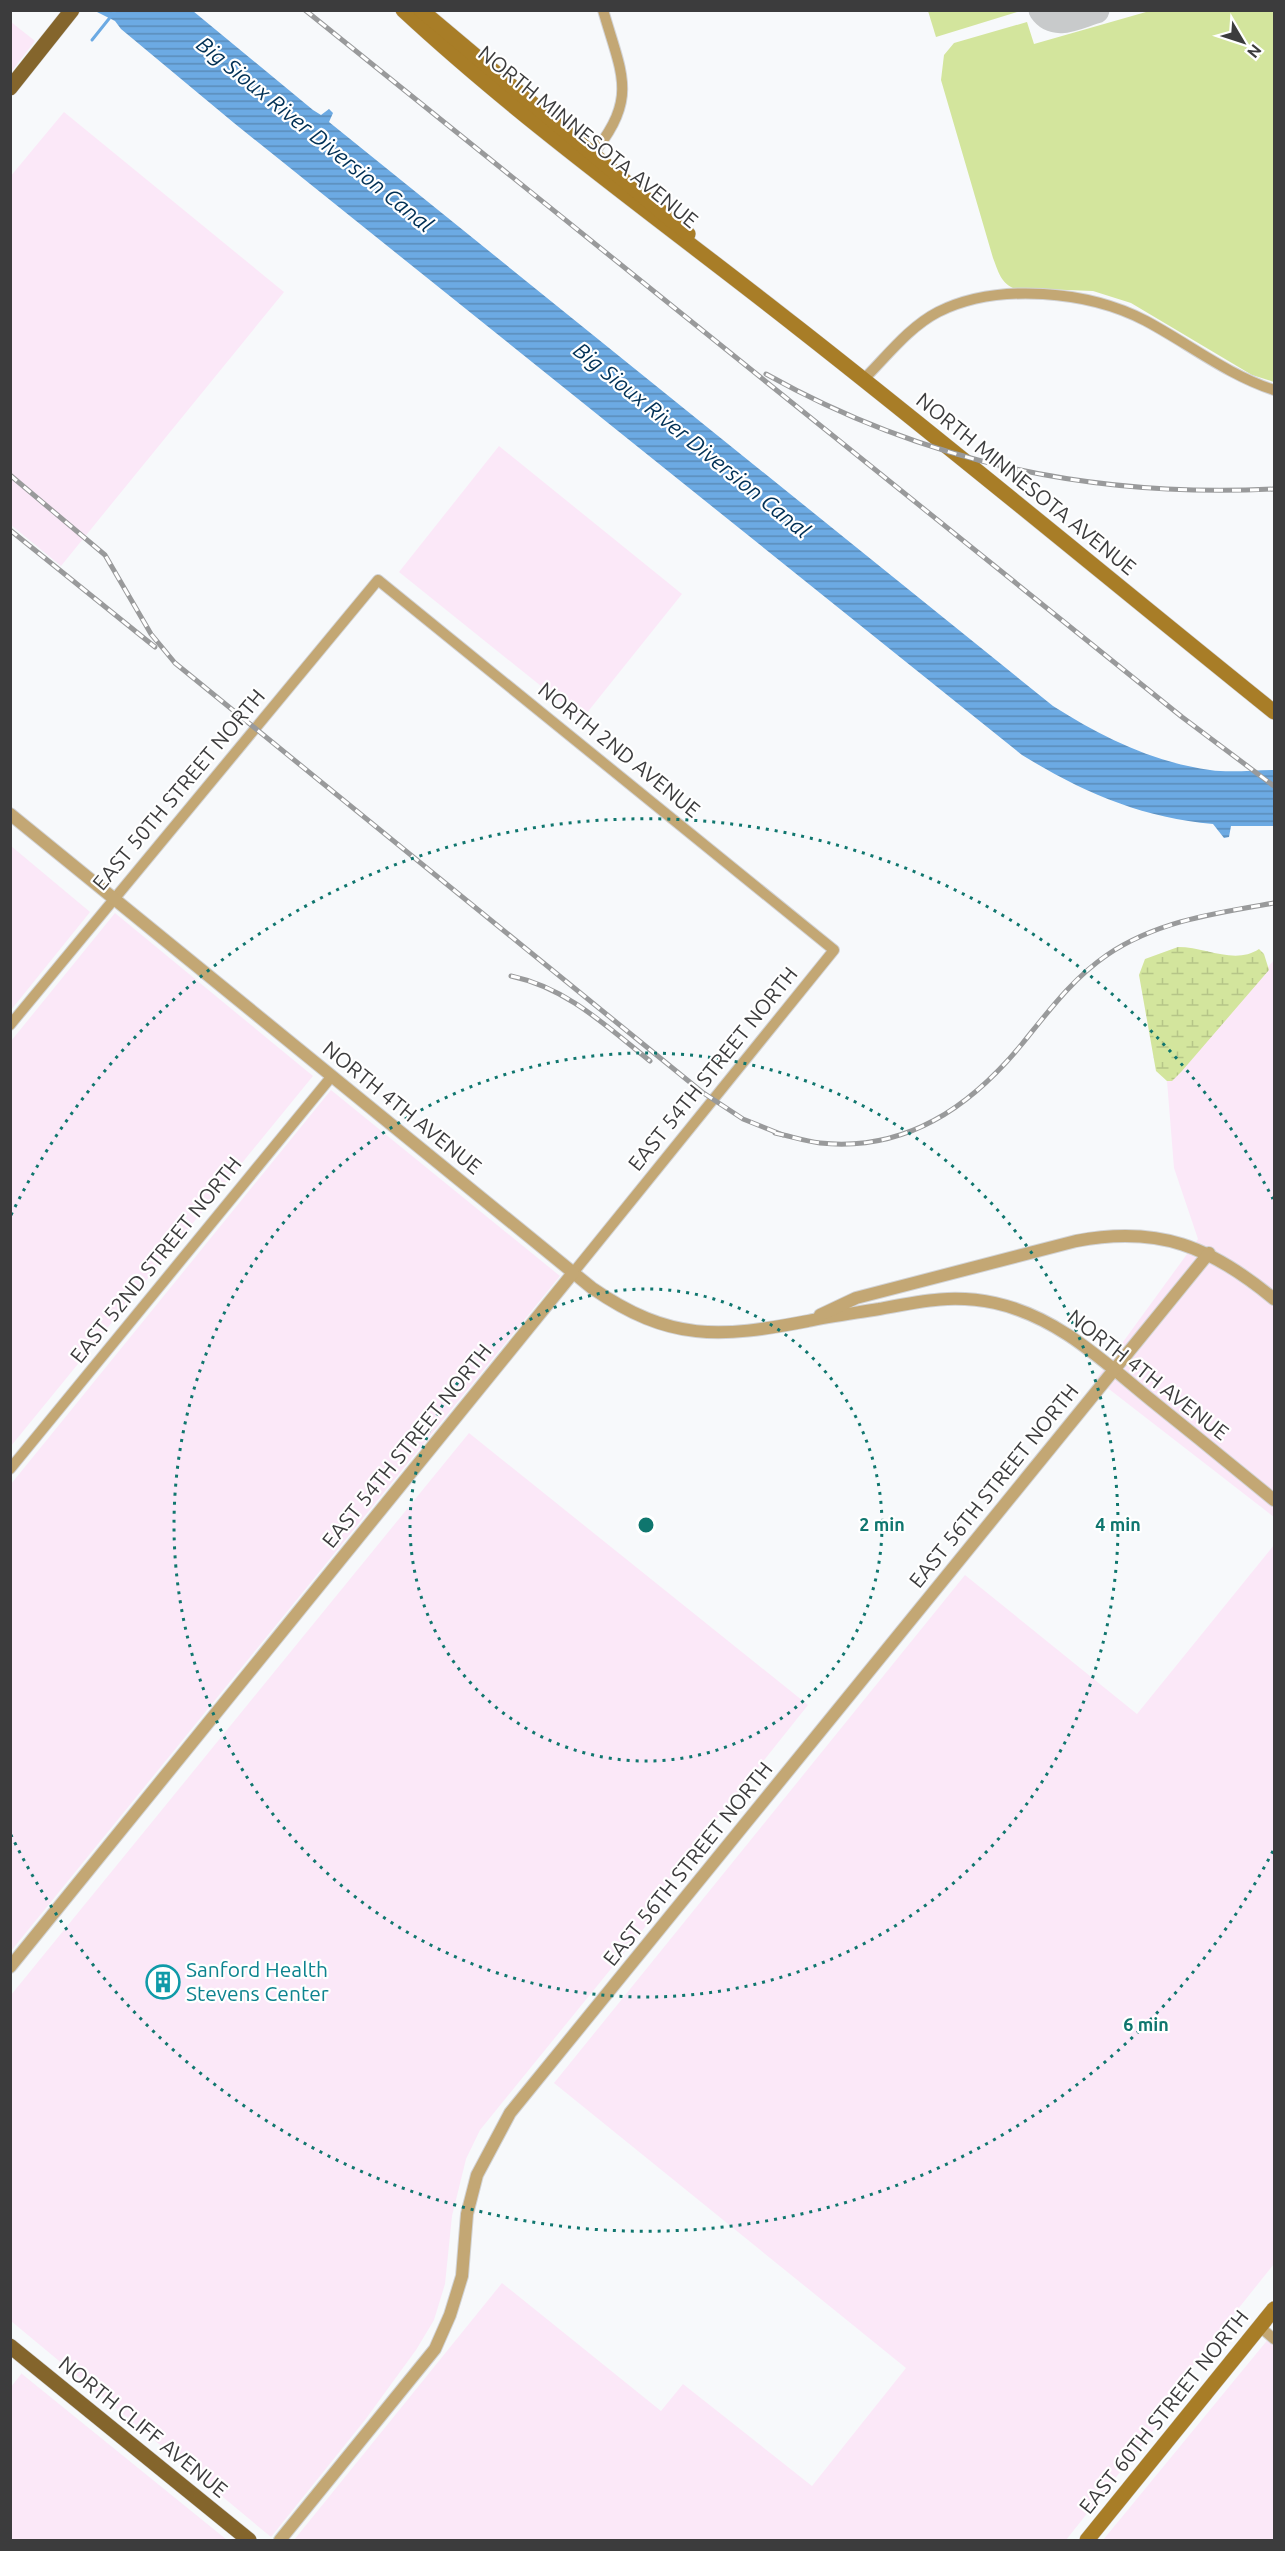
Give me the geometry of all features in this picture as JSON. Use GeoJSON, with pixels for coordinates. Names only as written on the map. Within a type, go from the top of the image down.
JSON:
{"type":"FeatureCollection","features":[{"type":"Feature","properties":{"kind":"main road"},"geometry":{"type":"LineString","coordinates":[[10,88],[72,10]]}},
{"type":"Feature","properties":{"kind":"main road","name":"NORTH MINNESOTA AVENUE"},"geometry":{"type":"LineString","coordinates":[[403,10],[467,67],[589,158]]}},
{"type":"Feature","properties":{"kind":"main road","name":"NORTH MINNESOTA AVENUE"},"geometry":{"type":"LineString","coordinates":[[421,10],[589,158],[750,291],[864,379],[1275,712]]}},
{"type":"Feature","properties":{"kind":"main road","name":"EAST 60TH STREET NORTH"},"geometry":{"type":"LineString","coordinates":[[1087,2541],[1275,2309]]}},
{"type":"Feature","properties":{"kind":"main road","name":"NORTH CLIFF AVENUE"},"geometry":{"type":"LineString","coordinates":[[10,2346],[249,2541]]}},
{"type":"Feature","properties":{"kind":"street"},"geometry":{"type":"LineString","coordinates":[[589,158],[617,120],[624,98],[623,79],[603,10]]}},
{"type":"Feature","properties":{"kind":"street"},"geometry":{"type":"LineString","coordinates":[[864,379],[915,329],[939,312],[974,301],[1034,294],[1075,296],[1113,306],[1148,322],[1231,371],[1275,390]]}},
{"type":"Feature","properties":{"kind":"street","name":"EAST 50TH STREET NORTH"},"geometry":{"type":"LineString","coordinates":[[10,1025],[378,579]]}},
{"type":"Feature","properties":{"kind":"street","name":"NORTH 2ND AVENUE"},"geometry":{"type":"LineString","coordinates":[[378,579],[834,950]]}},
{"type":"Feature","properties":{"kind":"street","name":"NORTH 4TH AVENUE"},"geometry":{"type":"LineString","coordinates":[[10,814],[573,1273],[617,1305],[654,1321],[690,1331],[745,1333],[929,1299],[976,1300],[1016,1309],[1052,1324],[1114,1370],[1275,1500]]}},
{"type":"Feature","properties":{"kind":"street","name":"EAST 54TH STREET NORTH"},"geometry":{"type":"LineString","coordinates":[[10,1967],[834,950]]}},
{"type":"Feature","properties":{"kind":"street","name":"EAST 52ND STREET NORTH"},"geometry":{"type":"LineString","coordinates":[[10,1469],[332,1076]]}},
{"type":"Feature","properties":{"kind":"street","name":"NORTH 4TH AVENUE"},"geometry":{"type":"LineString","coordinates":[[808,1320],[856,1298],[1096,1237],[1153,1238],[1209,1253],[1234,1267],[1275,1299]]}},
{"type":"Feature","properties":{"kind":"street","name":"EAST 56TH STREET NORTH"},"geometry":{"type":"LineString","coordinates":[[280,2541],[435,2349],[450,2315],[462,2276],[467,2214],[477,2175],[510,2112],[1209,1253]]}},
{"type":"Feature","properties":{"kind":"street"},"geometry":{"type":"LineString","coordinates":[[1260,2327],[1275,2339]]}},
{"type":"Feature","properties":{"kind":"shaded area"},"geometry":{"type":"Polygon","coordinates":[[[11,22],[35,41],[11,72],[11,22]]]}},
{"type":"Feature","properties":{"kind":"shaded area"},"geometry":{"type":"Polygon","coordinates":[[[64,112],[284,292],[61,566],[11,525],[10,177],[64,112]]]}},
{"type":"Feature","properties":{"kind":"shaded area"},"geometry":{"type":"Polygon","coordinates":[[[499,446],[682,594],[582,719],[399,572],[499,446]]]}},
{"type":"Feature","properties":{"kind":"shaded area"},"geometry":{"type":"Polygon","coordinates":[[[11,846],[90,912],[11,1010],[11,846]]]}},
{"type":"Feature","properties":{"kind":"shaded area"},"geometry":{"type":"Polygon","coordinates":[[[115,913],[313,1076],[11,1446],[11,1041],[115,913]]]}},
{"type":"Feature","properties":{"kind":"shaded area"},"geometry":{"type":"Polygon","coordinates":[[[1274,960],[1274,1517],[1096,1379],[1198,1239],[1174,1168],[1167,1081],[1182,1071],[1244,996],[1266,974],[1274,960]]]}},
{"type":"Feature","properties":{"kind":"shaded area"},"geometry":{"type":"Polygon","coordinates":[[[331,1090],[560,1276],[11,1951],[11,1484],[331,1090]]]}},
{"type":"Feature","properties":{"kind":"shaded area"},"geometry":{"type":"Polygon","coordinates":[[[469,1433],[808,1705],[650,1903],[658,1911],[480,2130],[466,2159],[452,2216],[445,2284],[434,2320],[416,2350],[365,2420],[271,2537],[11,2321],[11,1995],[469,1433]]]}},
{"type":"Feature","properties":{"kind":"shaded area"},"geometry":{"type":"Polygon","coordinates":[[[1274,1545],[1274,2264],[1153,2415],[1160,2422],[1066,2540],[294,2540],[502,2283],[661,2411],[683,2384],[812,2486],[906,2368],[554,2083],[965,1575],[1137,1714],[1274,1545]]]}},
{"type":"Feature","properties":{"kind":"shaded area"},"geometry":{"type":"Polygon","coordinates":[[[1274,2331],[1274,2540],[1103,2540],[1265,2343],[1274,2331]]]}},
{"type":"Feature","properties":{"kind":"shaded area"},"geometry":{"type":"Polygon","coordinates":[[[22,2373],[227,2540],[11,2540],[11,2387],[22,2373]]]}},
{"type":"Feature","properties":{"kind":"green space"},"geometry":{"type":"Polygon","coordinates":[[[928,10],[1024,10],[936,37],[928,11],[928,10]]]}},
{"type":"Feature","properties":{"kind":"green space"},"geometry":{"type":"Polygon","coordinates":[[[1153,10],[1274,11],[1274,382],[1252,375],[1131,303],[1093,291],[1013,288],[1002,279],[993,258],[941,80],[944,55],[954,43],[1027,22],[1034,44],[1153,10]]]}},
{"type":"Feature","properties":{"kind":"green space"},"geometry":{"type":"Polygon","coordinates":[[[1178,947],[1230,955],[1250,954],[1259,949],[1264,954],[1269,970],[1182,1071],[1172,1081],[1167,1081],[1156,1071],[1139,975],[1145,959],[1178,947]]]}},
{"type":"Feature","properties":{"kind":"water","name":"Big Sioux River Diversion Canal"},"geometry":{"type":"Polygon","coordinates":[[[95,11],[193,11],[313,110],[321,115],[329,109],[333,113],[329,122],[1053,706],[1109,738],[1168,761],[1218,771],[1274,770],[1274,826],[1231,826],[1229,837],[1224,838],[1213,824],[1162,816],[1113,801],[1067,781],[1022,755],[234,123],[121,29],[115,21],[95,11]]]}},
{"type":"Feature","properties":{"kind":"waterway"},"geometry":{"type":"LineString","coordinates":[[92,40],[116,10]]}},
{"type":"Feature","properties":{"kind":"taxiway"},"geometry":{"type":"LineString","coordinates":[[1042,10],[1047,16],[1060,20],[1096,10]]}},
{"type":"Feature","properties":{"kind":"railway"},"geometry":{"type":"LineString","coordinates":[[305,10],[1182,717],[1274,786]]}},
{"type":"Feature","properties":{"kind":"railway"},"geometry":{"type":"LineString","coordinates":[[766,374],[826,405],[887,431],[949,452],[1012,468],[1076,480],[1141,487],[1207,490],[1274,489]]}},
{"type":"Feature","properties":{"kind":"railway"},"geometry":{"type":"LineString","coordinates":[[10,475],[105,555],[151,634],[175,663],[702,1092],[743,1119],[783,1135]]}},
{"type":"Feature","properties":{"kind":"railway"},"geometry":{"type":"LineString","coordinates":[[10,530],[155,647]]}},
{"type":"Feature","properties":{"kind":"railway"},"geometry":{"type":"LineString","coordinates":[[775,1133],[820,1143],[851,1144],[881,1140],[908,1132],[934,1120],[981,1087],[1002,1067],[1072,985],[1094,964],[1126,943],[1188,920],[1274,903]]}},
{"type":"Feature","properties":{"kind":"railway"},"geometry":{"type":"LineString","coordinates":[[511,976],[550,989],[568,999],[650,1061]]}},
{"type":"Feature","properties":{"kind":"place","name":"Sanford Health Stevens Center"},"geometry":{"type":"Point","coordinates":[163,1982]}}]}
